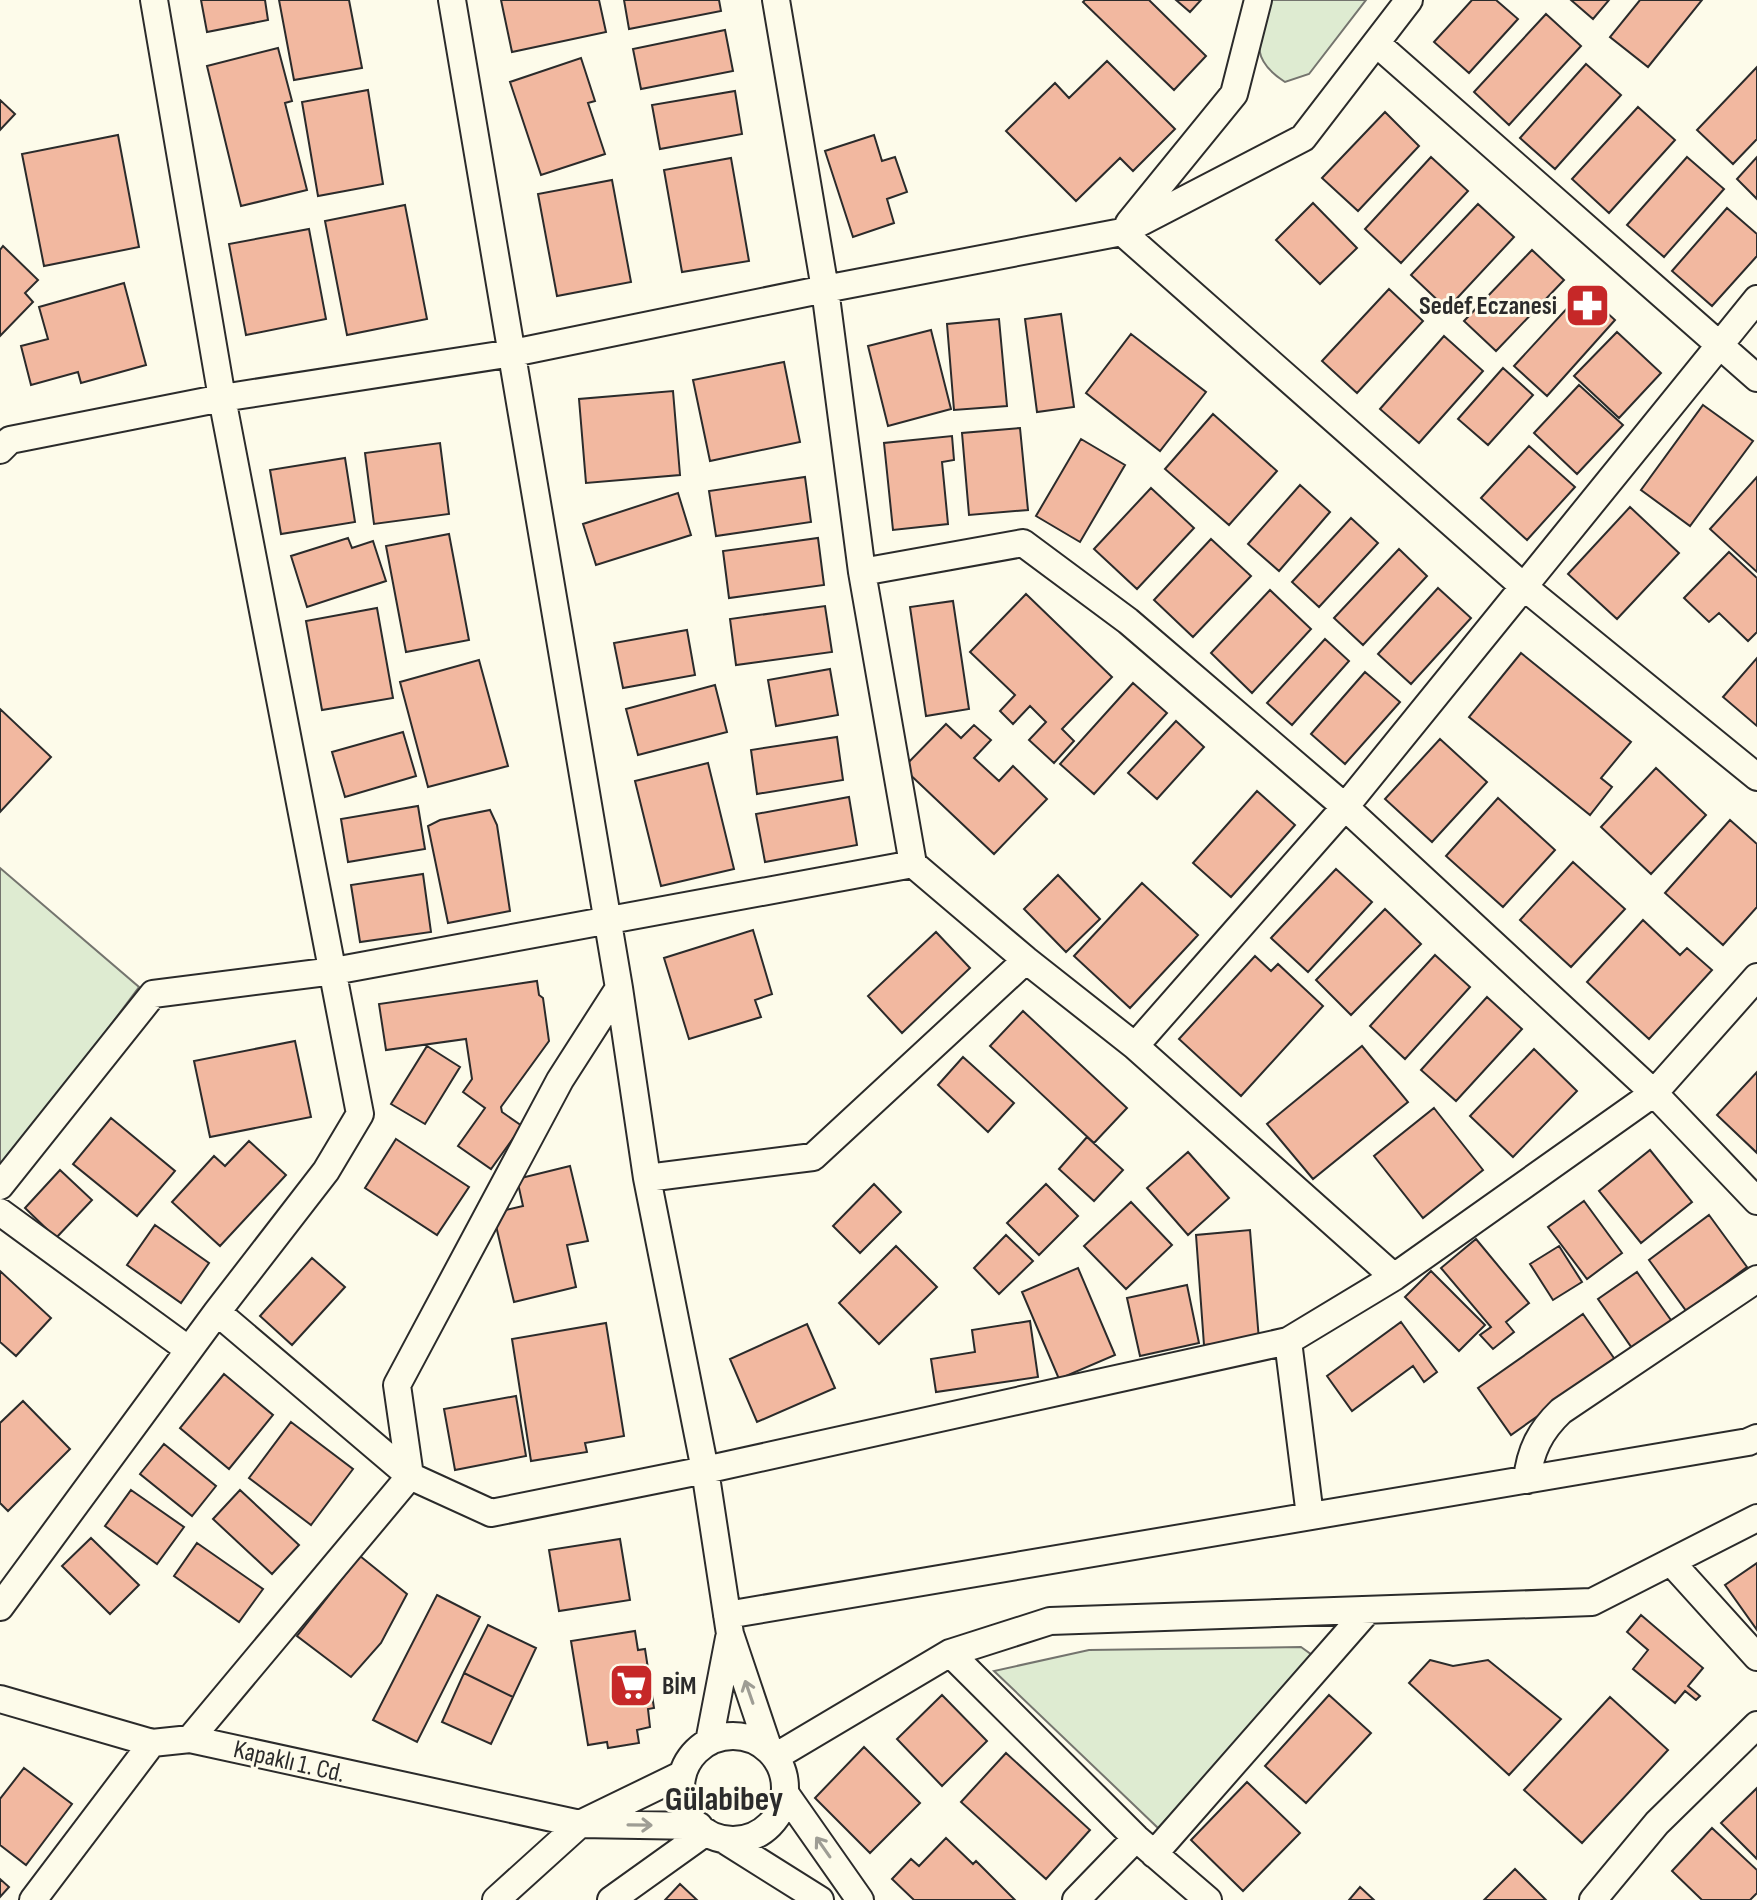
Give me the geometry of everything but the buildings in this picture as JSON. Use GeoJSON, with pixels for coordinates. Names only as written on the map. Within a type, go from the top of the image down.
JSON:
{"type":"FeatureCollection","features":[{"type":"Feature","properties":{"kind":"street"},"geometry":{"type":"LineString","coordinates":[[0,1607],[217,1312],[326,1171],[360,1114],[222,398],[154,0]]}},
{"type":"Feature","properties":{"kind":"street"},"geometry":{"type":"LineString","coordinates":[[452,0],[619,988],[647,1178],[705,1470],[729,1624],[772,1754],[784,1777],[785,1793],[779,1814],[764,1830],[745,1839],[709,1832],[611,1900]]}},
{"type":"Feature","properties":{"kind":"street"},"geometry":{"type":"LineString","coordinates":[[776,0],[825,289],[862,572],[913,864],[1026,960],[1135,1046],[1394,1277]]}},
{"type":"Feature","properties":{"kind":"street"},"geometry":{"type":"LineString","coordinates":[[1122,232],[1234,94],[1258,0]]}},
{"type":"Feature","properties":{"kind":"street"},"geometry":{"type":"LineString","coordinates":[[3,440],[222,398],[513,353],[1122,232],[1303,138],[1409,0]]}},
{"type":"Feature","properties":{"kind":"street"},"geometry":{"type":"LineString","coordinates":[[1376,43],[1757,378]]}},
{"type":"Feature","properties":{"kind":"street"},"geometry":{"type":"LineString","coordinates":[[1122,232],[1524,587],[1757,777]]}},
{"type":"Feature","properties":{"kind":"street"},"geometry":{"type":"LineString","coordinates":[[1135,1046],[1345,807],[1757,299]]}},
{"type":"Feature","properties":{"kind":"street"},"geometry":{"type":"LineString","coordinates":[[862,572],[1023,543],[1128,621],[1345,807],[1654,1093],[1757,1201]]}},
{"type":"Feature","properties":{"kind":"street"},"geometry":{"type":"LineString","coordinates":[[0,1186],[153,994],[334,971],[913,864]]}},
{"type":"Feature","properties":{"kind":"street"},"geometry":{"type":"LineString","coordinates":[[647,1178],[813,1157],[1026,960]]}},
{"type":"Feature","properties":{"kind":"street"},"geometry":{"type":"LineString","coordinates":[[217,1312],[410,1476],[491,1513],[705,1470],[1288,1341],[1394,1277],[1654,1093],[1757,977]]}},
{"type":"Feature","properties":{"kind":"street"},"geometry":{"type":"LineString","coordinates":[[190,1739],[410,1476],[397,1385],[560,1080],[619,988]]}},
{"type":"Feature","properties":{"kind":"street"},"geometry":{"type":"LineString","coordinates":[[0,1212],[189,1350]]}},
{"type":"Feature","properties":{"kind":"street"},"geometry":{"type":"LineString","coordinates":[[1527,1480],[1532,1451],[1538,1438],[1561,1411],[1757,1279]]}},
{"type":"Feature","properties":{"kind":"street"},"geometry":{"type":"LineString","coordinates":[[1288,1341],[1310,1516]]}},
{"type":"Feature","properties":{"kind":"street"},"geometry":{"type":"LineString","coordinates":[[729,1624],[1310,1516],[1757,1438]]}},
{"type":"Feature","properties":{"kind":"street"},"geometry":{"type":"LineString","coordinates":[[772,1754],[950,1653],[1050,1621],[1592,1602],[1757,1518]]}},
{"type":"Feature","properties":{"kind":"street"},"geometry":{"type":"LineString","coordinates":[[1671,1562],[1757,1657]]}},
{"type":"Feature","properties":{"kind":"street"},"geometry":{"type":"LineString","coordinates":[[1076,1900],[1145,1846],[1368,1610]]}},
{"type":"Feature","properties":{"kind":"street"},"geometry":{"type":"LineString","coordinates":[[709,1742],[729,1624]]}},
{"type":"Feature","properties":{"kind":"street"},"geometry":{"type":"LineString","coordinates":[[950,1653],[1145,1846],[1208,1900]]}},
{"type":"Feature","properties":{"kind":"street","name":"Kapaklı 1. Cd."},"geometry":{"type":"LineString","coordinates":[[0,1699],[152,1743],[190,1739],[580,1824],[709,1832]]}},
{"type":"Feature","properties":{"kind":"street"},"geometry":{"type":"LineString","coordinates":[[1593,1900],[1657,1823],[1757,1725]]}},
{"type":"Feature","properties":{"kind":"street"},"geometry":{"type":"LineString","coordinates":[[772,1754],[751,1738],[730,1736],[709,1742],[692,1755],[683,1774],[682,1796],[689,1815],[709,1832],[820,1900]]}},
{"type":"Feature","properties":{"kind":"street"},"geometry":{"type":"LineString","coordinates":[[33,1900],[152,1743]]}},
{"type":"Feature","properties":{"kind":"street"},"geometry":{"type":"LineString","coordinates":[[496,1900],[580,1824],[683,1774]]}},
{"type":"Feature","properties":{"kind":"street"},"geometry":{"type":"LineString","coordinates":[[785,1793],[860,1900]]}},
{"type":"Feature","properties":{"kind":"green space"},"geometry":{"type":"Polygon","coordinates":[[[1270,0],[1366,0],[1309,74],[1285,82],[1273,73],[1260,55],[1260,36],[1270,0]]]}},
{"type":"Feature","properties":{"kind":"green space"},"geometry":{"type":"Polygon","coordinates":[[[0,868],[139,987],[0,1174],[0,868]]]}},
{"type":"Feature","properties":{"kind":"green space"},"geometry":{"type":"Polygon","coordinates":[[[1301,1647],[1312,1655],[1306,1673],[1158,1828],[994,1671],[1089,1650],[1301,1647]]]}},
{"type":"Feature","properties":{"kind":"place","name":"Sedef Eczanesi"},"geometry":{"type":"Point","coordinates":[1588,306]}},
{"type":"Feature","properties":{"kind":"place","name":"BİM"},"geometry":{"type":"Point","coordinates":[631,1686]}},
{"type":"Feature","properties":{"kind":"district","name":"Gülabibey"},"geometry":{"type":"Point","coordinates":[724,1799]}}]}
